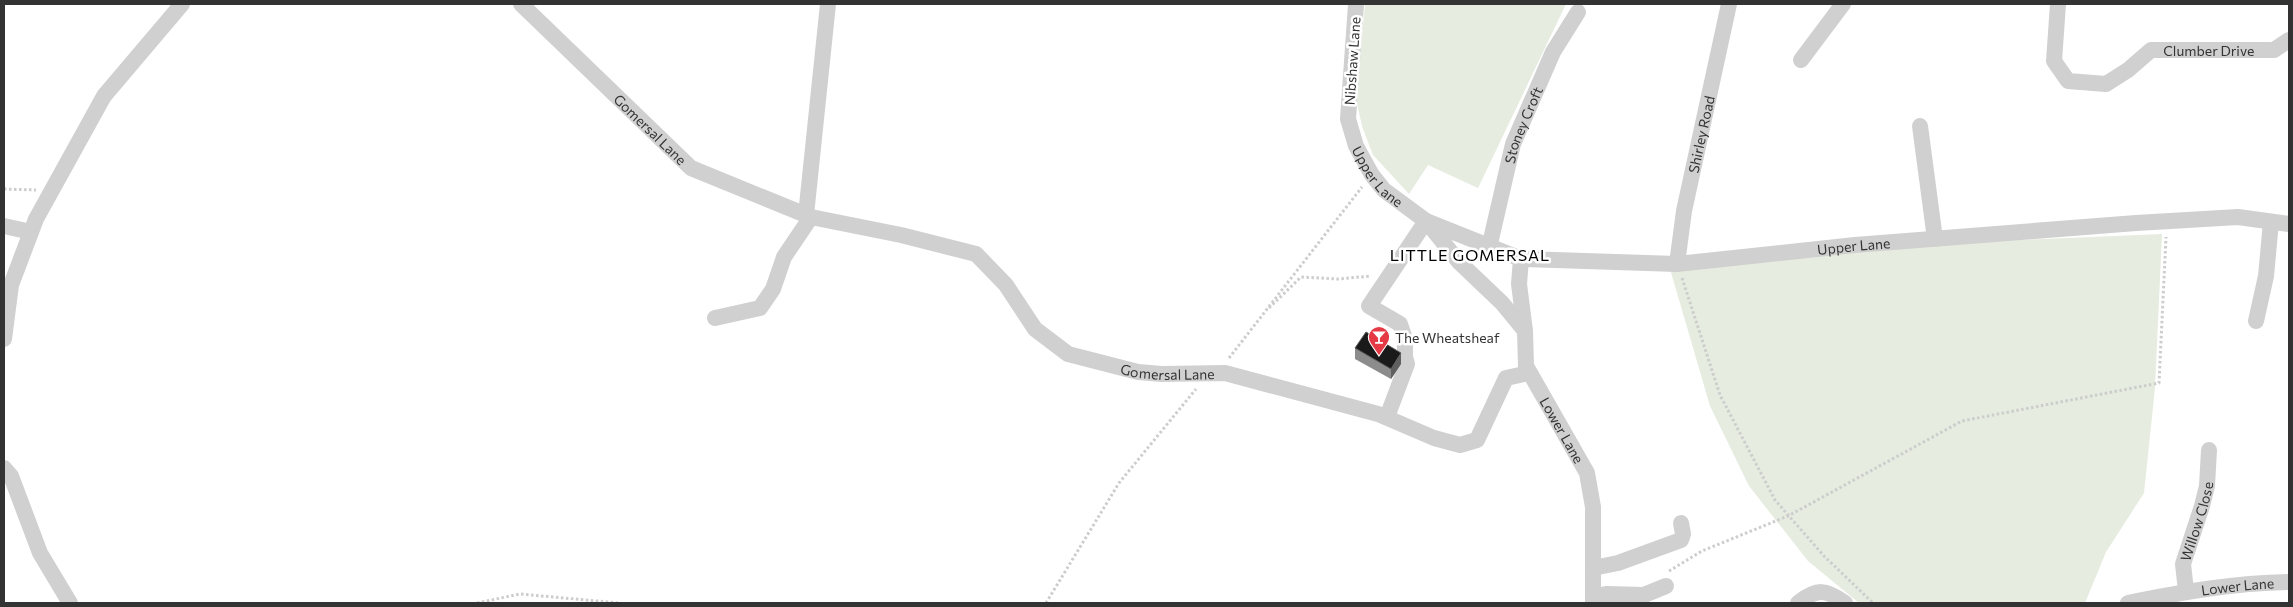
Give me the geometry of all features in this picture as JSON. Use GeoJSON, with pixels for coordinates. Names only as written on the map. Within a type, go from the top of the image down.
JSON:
{"type":"FeatureCollection","features":[{"type":"Feature","properties":{"kind":"street"},"geometry":{"type":"LineString","coordinates":[[4,339],[11,285],[31,232],[51,191],[104,96],[182,4]]}},
{"type":"Feature","properties":{"kind":"street","name":"Gomersal Lane"},"geometry":{"type":"LineString","coordinates":[[521,4],[691,168],[809,216],[900,235],[976,254],[1006,285],[1035,329],[1068,354],[1138,372],[1162,374],[1225,373],[1378,414],[1434,438],[1460,445],[1477,440],[1506,378],[1529,373]]}},
{"type":"Feature","properties":{"kind":"street"},"geometry":{"type":"LineString","coordinates":[[715,318],[760,308],[773,289],[784,257],[809,216],[828,4]]}},
{"type":"Feature","properties":{"kind":"street","name":"Nibshaw Lane"},"geometry":{"type":"LineString","coordinates":[[1348,119],[1356,4]]}},
{"type":"Feature","properties":{"kind":"street","name":"Shirley Road"},"geometry":{"type":"LineString","coordinates":[[1677,264],[1684,211],[1729,4]]}},
{"type":"Feature","properties":{"kind":"street"},"geometry":{"type":"LineString","coordinates":[[1800,60],[1843,4]]}},
{"type":"Feature","properties":{"kind":"street","name":"Clumber Drive"},"geometry":{"type":"LineString","coordinates":[[2058,4],[2054,61],[2068,81],[2106,84],[2128,70],[2151,50],[2274,50],[2289,40]]}},
{"type":"Feature","properties":{"kind":"street","name":"Stoney Croft"},"geometry":{"type":"LineString","coordinates":[[1490,248],[1513,144],[1553,52],[1578,12]]}},
{"type":"Feature","properties":{"kind":"street","name":"Upper Lane"},"geometry":{"type":"LineString","coordinates":[[1348,119],[1356,146],[1372,175],[1384,190],[1426,221],[1490,248],[1522,259],[1677,264],[1856,245],[2167,221],[2238,217],[2289,224]]}},
{"type":"Feature","properties":{"kind":"street"},"geometry":{"type":"LineString","coordinates":[[1920,126],[1935,239]]}},
{"type":"Feature","properties":{"kind":"street"},"geometry":{"type":"LineString","coordinates":[[1387,418],[1407,368],[1405,339],[1400,324],[1369,306],[1426,221]]}},
{"type":"Feature","properties":{"kind":"street","name":"Upper Lane"},"geometry":{"type":"LineString","coordinates":[[1426,221],[1459,262],[1502,303],[1525,331]]}},
{"type":"Feature","properties":{"kind":"street"},"geometry":{"type":"LineString","coordinates":[[2256,320],[2266,276],[2270,222]]}},
{"type":"Feature","properties":{"kind":"street"},"geometry":{"type":"LineString","coordinates":[[4,226],[31,232]]}},
{"type":"Feature","properties":{"kind":"street","name":"Lower Lane"},"geometry":{"type":"LineString","coordinates":[[1522,259],[1519,284],[1525,331],[1526,366],[1587,473],[1593,507],[1593,600]]}},
{"type":"Feature","properties":{"kind":"street","name":"Willow Close"},"geometry":{"type":"LineString","coordinates":[[2186,591],[2183,564],[2202,506],[2209,450]]}},
{"type":"Feature","properties":{"kind":"street"},"geometry":{"type":"LineString","coordinates":[[4,468],[11,476],[40,553],[70,603]]}},
{"type":"Feature","properties":{"kind":"street"},"geometry":{"type":"LineString","coordinates":[[1593,568],[1618,563],[1681,540],[1683,534],[1681,523]]}},
{"type":"Feature","properties":{"kind":"street"},"geometry":{"type":"LineString","coordinates":[[1593,600],[1606,594],[1644,595],[1665,580]]}},
{"type":"Feature","properties":{"kind":"street","name":"Lower Lane"},"geometry":{"type":"LineString","coordinates":[[2131,603],[2186,591],[2257,583],[2289,582]]}},
{"type":"Feature","properties":{"kind":"street"},"geometry":{"type":"LineString","coordinates":[[1798,603],[1808,596],[1830,592],[1845,603]]}},
{"type":"Feature","properties":{"kind":"path"},"geometry":{"type":"LineString","coordinates":[[4,189],[51,191]]}},
{"type":"Feature","properties":{"kind":"path"},"geometry":{"type":"LineString","coordinates":[[1665,580],[1702,551],[1788,516],[1962,421],[2159,383],[2167,221]]}},
{"type":"Feature","properties":{"kind":"path"},"geometry":{"type":"LineString","coordinates":[[1677,264],[1720,395],[1775,500],[1824,556],[1873,603]]}},
{"type":"Feature","properties":{"kind":"path"},"geometry":{"type":"LineString","coordinates":[[1260,317],[1301,277],[1338,279],[1376,276]]}},
{"type":"Feature","properties":{"kind":"path"},"geometry":{"type":"LineString","coordinates":[[477,603],[520,594],[619,603]]}},
{"type":"Feature","properties":{"kind":"shaded area"},"geometry":{"type":"Polygon","coordinates":[[[1365,4],[1566,4],[1478,188],[1428,165],[1409,194],[1373,155],[1362,126],[1356,99],[1365,4]]]}},
{"type":"Feature","properties":{"kind":"shaded area"},"geometry":{"type":"Polygon","coordinates":[[[2162,234],[2155,388],[2144,493],[2106,552],[2085,603],[1859,603],[1808,561],[1749,486],[1710,406],[1670,269],[1921,244],[2162,234]]]}},
{"type":"Feature","properties":{"kind":"building"},"geometry":{"type":"Polygon","coordinates":[[[1366,332],[1401,353],[1391,369],[1355,348],[1366,332]]]}},
{"type":"Feature","properties":{"kind":"place","name":"The Wheatsheaf"},"geometry":{"type":"Point","coordinates":[1379,356]}},
{"type":"Feature","properties":{"kind":"district","name":"LITTLE GOMERSAL"},"geometry":{"type":"Point","coordinates":[1470,254]}}]}
